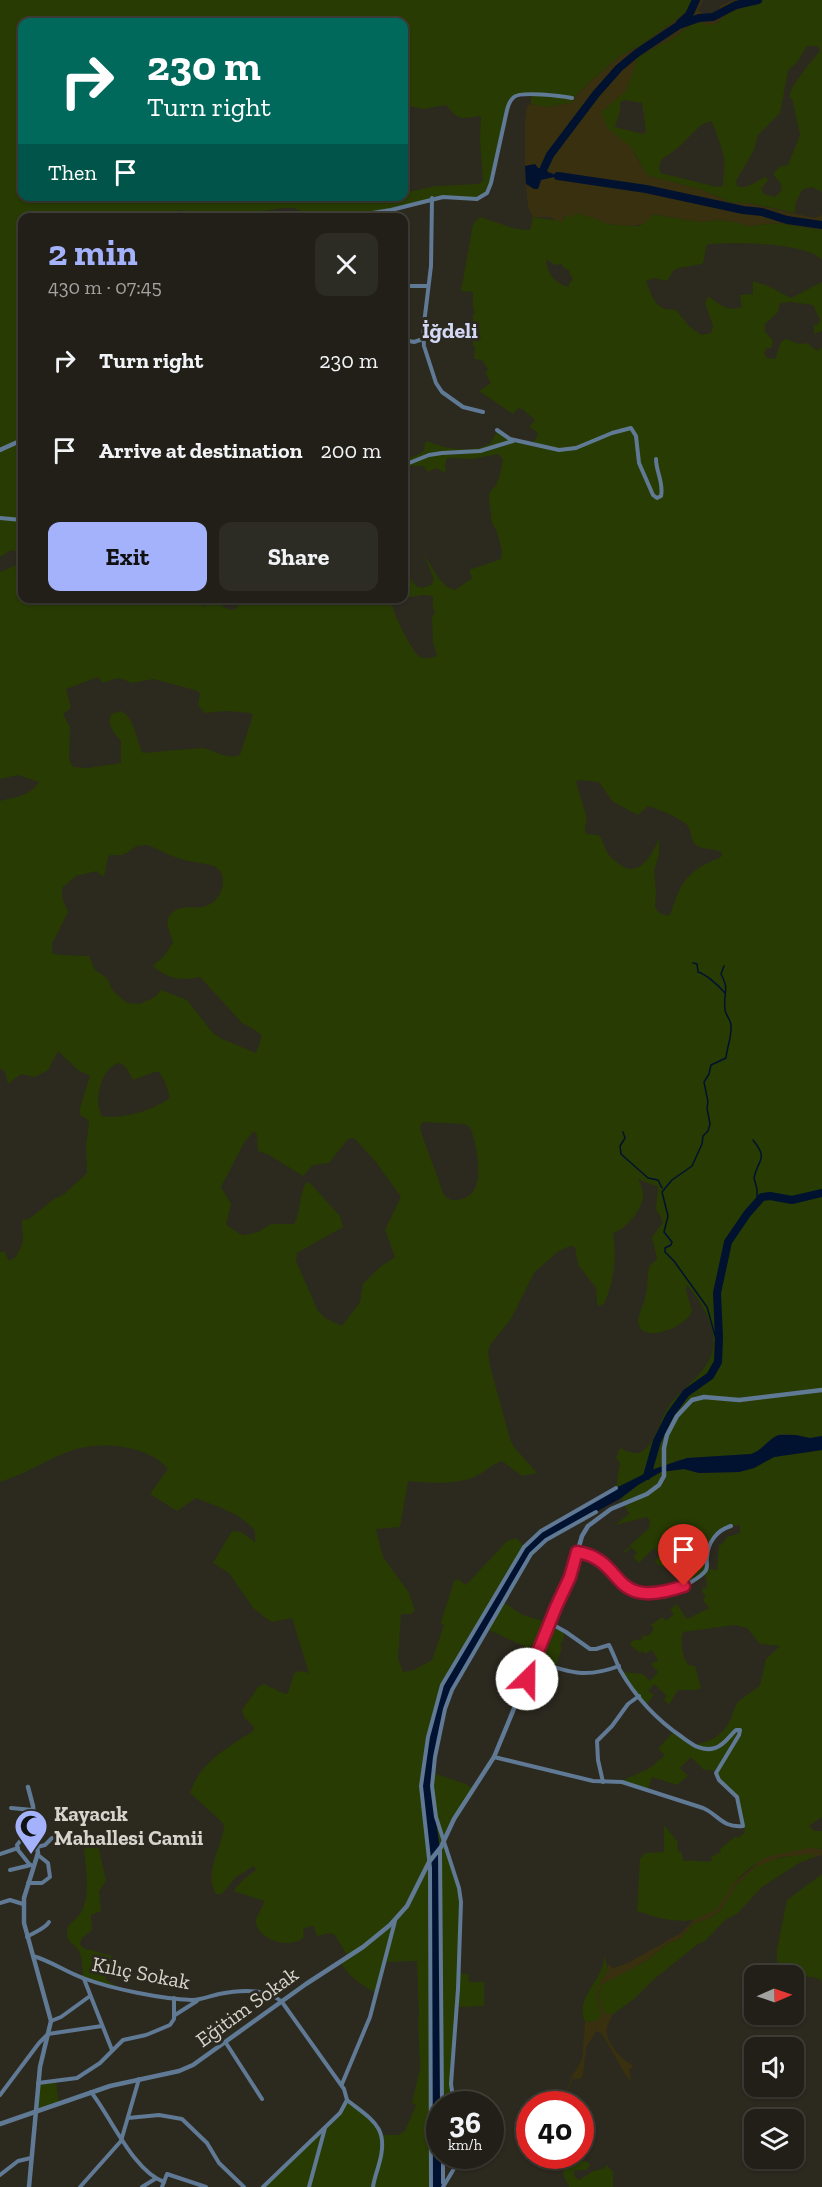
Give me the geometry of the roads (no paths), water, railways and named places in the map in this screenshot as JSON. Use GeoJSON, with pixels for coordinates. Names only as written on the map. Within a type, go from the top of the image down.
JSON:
{"type":"FeatureCollection","features":[{"type":"Feature","properties":{"kind":"street"},"geometry":{"type":"LineString","coordinates":[[373,213],[432,198],[448,196],[473,200],[481,198],[487,193],[507,110],[514,96],[573,98]]}},
{"type":"Feature","properties":{"kind":"street"},"geometry":{"type":"LineString","coordinates":[[432,198],[432,261],[423,339],[436,383],[442,392],[463,407],[483,412]]}},
{"type":"Feature","properties":{"kind":"street"},"geometry":{"type":"LineString","coordinates":[[408,286],[428,286]]}},
{"type":"Feature","properties":{"kind":"street"},"geometry":{"type":"LineString","coordinates":[[408,341],[414,342],[423,339]]}},
{"type":"Feature","properties":{"kind":"street"},"geometry":{"type":"LineString","coordinates":[[497,430],[515,440],[552,450],[566,450],[631,428],[636,436],[639,463],[653,495],[657,498],[661,496],[662,489],[656,459]]}},
{"type":"Feature","properties":{"kind":"street"},"geometry":{"type":"LineString","coordinates":[[408,463],[429,455],[480,451],[515,440]]}},
{"type":"Feature","properties":{"kind":"street"},"geometry":{"type":"LineString","coordinates":[[0,450],[18,442]]}},
{"type":"Feature","properties":{"kind":"street"},"geometry":{"type":"LineString","coordinates":[[0,518],[18,520]]}},
{"type":"Feature","properties":{"kind":"street","name":"Eğitim Sokak"},"geometry":{"type":"LineString","coordinates":[[0,2124],[91,2091],[193,2066],[363,1947],[395,1920],[414,1894],[460,1808],[494,1757],[570,1577],[586,1529],[597,1513],[647,1494],[659,1485],[664,1476],[664,1448],[667,1435],[677,1416],[692,1400],[704,1397],[739,1400],[822,1390]]}},
{"type":"Feature","properties":{"kind":"street"},"geometry":{"type":"LineString","coordinates":[[431,2187],[430,1861],[421,1786],[442,1686],[519,1553],[529,1541],[541,1531],[592,1504],[616,1488]]}},
{"type":"Feature","properties":{"kind":"street"},"geometry":{"type":"LineString","coordinates":[[452,2091],[461,1902],[459,1888],[436,1817],[432,1786],[439,1733],[452,1690],[531,1554],[546,1540],[597,1513],[592,1504]]}},
{"type":"Feature","properties":{"kind":"street"},"geometry":{"type":"LineString","coordinates":[[577,1552],[592,1556],[628,1588],[636,1592],[658,1593],[689,1584],[704,1573],[707,1569],[707,1553],[713,1539],[719,1531],[731,1526]]}},
{"type":"Feature","properties":{"kind":"street"},"geometry":{"type":"LineString","coordinates":[[494,1757],[603,1782],[622,1782],[694,1804],[711,1812],[725,1823],[743,1826],[737,1797],[716,1775],[717,1769],[740,1734],[740,1730],[735,1731],[718,1747],[698,1748],[663,1724],[639,1696],[619,1666],[609,1645],[594,1650],[588,1649],[550,1623]]}},
{"type":"Feature","properties":{"kind":"street"},"geometry":{"type":"LineString","coordinates":[[535,1661],[565,1671],[584,1674],[598,1673],[619,1666]]}},
{"type":"Feature","properties":{"kind":"street"},"geometry":{"type":"LineString","coordinates":[[603,1782],[597,1741],[612,1726],[628,1704],[639,1696]]}},
{"type":"Feature","properties":{"kind":"street"},"geometry":{"type":"LineString","coordinates":[[431,1730],[439,1733]]}},
{"type":"Feature","properties":{"kind":"street"},"geometry":{"type":"LineString","coordinates":[[28,1787],[34,1810],[34,1834],[38,1855],[32,1865],[23,1904],[27,1937],[51,2021],[38,2083],[29,2187]]}},
{"type":"Feature","properties":{"kind":"street"},"geometry":{"type":"LineString","coordinates":[[11,1808],[34,1810]]}},
{"type":"Feature","properties":{"kind":"street"},"geometry":{"type":"LineString","coordinates":[[32,1865],[18,1848],[19,1841],[34,1834]]}},
{"type":"Feature","properties":{"kind":"street"},"geometry":{"type":"LineString","coordinates":[[37,1847],[45,1845],[52,1838]]}},
{"type":"Feature","properties":{"kind":"street"},"geometry":{"type":"LineString","coordinates":[[0,1854],[18,1848]]}},
{"type":"Feature","properties":{"kind":"street"},"geometry":{"type":"LineString","coordinates":[[439,1851],[442,2091]]}},
{"type":"Feature","properties":{"kind":"street"},"geometry":{"type":"LineString","coordinates":[[28,1883],[42,1883],[50,1877],[48,1863],[38,1855]]}},
{"type":"Feature","properties":{"kind":"street"},"geometry":{"type":"LineString","coordinates":[[10,1870],[32,1865]]}},
{"type":"Feature","properties":{"kind":"street"},"geometry":{"type":"LineString","coordinates":[[0,1903],[9,1900],[23,1904]]}},
{"type":"Feature","properties":{"kind":"street"},"geometry":{"type":"LineString","coordinates":[[341,2085],[370,2017],[395,1920]]}},
{"type":"Feature","properties":{"kind":"street"},"geometry":{"type":"LineString","coordinates":[[27,1937],[49,1922]]}},
{"type":"Feature","properties":{"kind":"street","name":"Kılıç Sokak"},"geometry":{"type":"LineString","coordinates":[[32,1956],[58,1965],[83,1978],[118,1988],[174,1998],[201,2000],[226,1993],[247,1991],[273,1996],[282,2002]]}},
{"type":"Feature","properties":{"kind":"street"},"geometry":{"type":"LineString","coordinates":[[83,1978],[112,2050]]}},
{"type":"Feature","properties":{"kind":"street"},"geometry":{"type":"LineString","coordinates":[[51,2021],[61,2017],[90,1995]]}},
{"type":"Feature","properties":{"kind":"street"},"geometry":{"type":"LineString","coordinates":[[38,2083],[77,2078],[100,2063],[123,2040],[165,2028],[172,2023],[175,2015],[174,1998]]}},
{"type":"Feature","properties":{"kind":"street"},"geometry":{"type":"LineString","coordinates":[[175,2015],[201,2000]]}},
{"type":"Feature","properties":{"kind":"street"},"geometry":{"type":"LineString","coordinates":[[282,2002],[341,2085],[347,2100],[376,2124],[381,2131],[381,2156],[373,2187]]}},
{"type":"Feature","properties":{"kind":"street"},"geometry":{"type":"LineString","coordinates":[[0,2095],[48,2034],[102,2026]]}},
{"type":"Feature","properties":{"kind":"street"},"geometry":{"type":"LineString","coordinates":[[226,2043],[262,2099]]}},
{"type":"Feature","properties":{"kind":"street"},"geometry":{"type":"LineString","coordinates":[[80,2187],[121,2141],[139,2079]]}},
{"type":"Feature","properties":{"kind":"street"},"geometry":{"type":"LineString","coordinates":[[91,2091],[121,2141],[155,2179],[163,2185],[167,2174],[205,2187]]}},
{"type":"Feature","properties":{"kind":"street"},"geometry":{"type":"LineString","coordinates":[[263,2187],[343,2109],[347,2100]]}},
{"type":"Feature","properties":{"kind":"street"},"geometry":{"type":"LineString","coordinates":[[128,2118],[159,2115],[185,2121],[207,2143],[219,2163],[244,2187]]}},
{"type":"Feature","properties":{"kind":"street"},"geometry":{"type":"LineString","coordinates":[[309,2187],[325,2127]]}},
{"type":"Feature","properties":{"kind":"street"},"geometry":{"type":"LineString","coordinates":[[0,2175],[18,2161],[31,2158]]}},
{"type":"Feature","properties":{"kind":"street"},"geometry":{"type":"LineString","coordinates":[[443,2169],[443,2187],[454,2169]]}},
{"type":"Feature","properties":{"kind":"street"},"geometry":{"type":"LineString","coordinates":[[142,2187],[155,2179]]}},
{"type":"Feature","properties":{"kind":"water"},"geometry":{"type":"Polygon","coordinates":[[[535,164],[538,168],[544,168],[558,176],[541,180],[538,189],[534,189],[526,184],[525,166],[535,164]]]}},
{"type":"Feature","properties":{"kind":"water"},"geometry":{"type":"Polygon","coordinates":[[[779,1435],[810,1438],[822,1436],[822,1450],[774,1457],[754,1468],[739,1472],[699,1473],[684,1469],[661,1472],[621,1498],[546,1540],[535,1549],[449,1699],[435,1757],[433,1800],[441,1857],[442,2091],[431,2091],[430,1868],[422,1801],[425,1755],[442,1685],[519,1553],[534,1536],[616,1488],[654,1469],[687,1458],[751,1454],[779,1435]]]}},
{"type":"Feature","properties":{"kind":"water"},"geometry":{"type":"Polygon","coordinates":[[[431,2169],[443,2169],[443,2187],[431,2187],[431,2169]]]}},
{"type":"Feature","properties":{"kind":"waterway"},"geometry":{"type":"LineString","coordinates":[[680,23],[689,15],[696,0]]}},
{"type":"Feature","properties":{"kind":"waterway"},"geometry":{"type":"LineString","coordinates":[[544,168],[550,155],[596,94],[619,68],[637,53],[679,25],[699,18],[713,17],[736,5],[758,0]]}},
{"type":"Feature","properties":{"kind":"waterway"},"geometry":{"type":"LineString","coordinates":[[558,176],[646,189],[762,212],[787,220],[822,225]]}},
{"type":"Feature","properties":{"kind":"waterway"},"geometry":{"type":"LineString","coordinates":[[693,963],[697,964],[698,972],[725,993]]}},
{"type":"Feature","properties":{"kind":"waterway"},"geometry":{"type":"LineString","coordinates":[[719,1350],[707,1307],[665,1252],[665,1248],[672,1242],[664,1232],[668,1216],[662,1192],[672,1180],[692,1166],[710,1124],[704,1082],[711,1065],[726,1058],[731,1034],[731,1024],[725,1009],[726,988],[721,974],[724,966]]}},
{"type":"Feature","properties":{"kind":"waterway"},"geometry":{"type":"LineString","coordinates":[[623,1132],[625,1138],[620,1146],[621,1154],[648,1178],[658,1180],[662,1188]]}},
{"type":"Feature","properties":{"kind":"waterway"},"geometry":{"type":"LineString","coordinates":[[753,1140],[761,1156],[754,1178],[757,1201]]}},
{"type":"Feature","properties":{"kind":"waterway"},"geometry":{"type":"LineString","coordinates":[[647,1476],[657,1441],[670,1415],[686,1393],[710,1376],[718,1362],[717,1293],[728,1242],[762,1197],[792,1200],[822,1193]]}},
{"type":"Feature","properties":{"kind":"place","name":"Kayacık Mahallesi Camii"},"geometry":{"type":"Point","coordinates":[31,1855]}},
{"type":"Feature","properties":{"kind":"district","name":"İğdeli"},"geometry":{"type":"Point","coordinates":[450,330]}}]}
